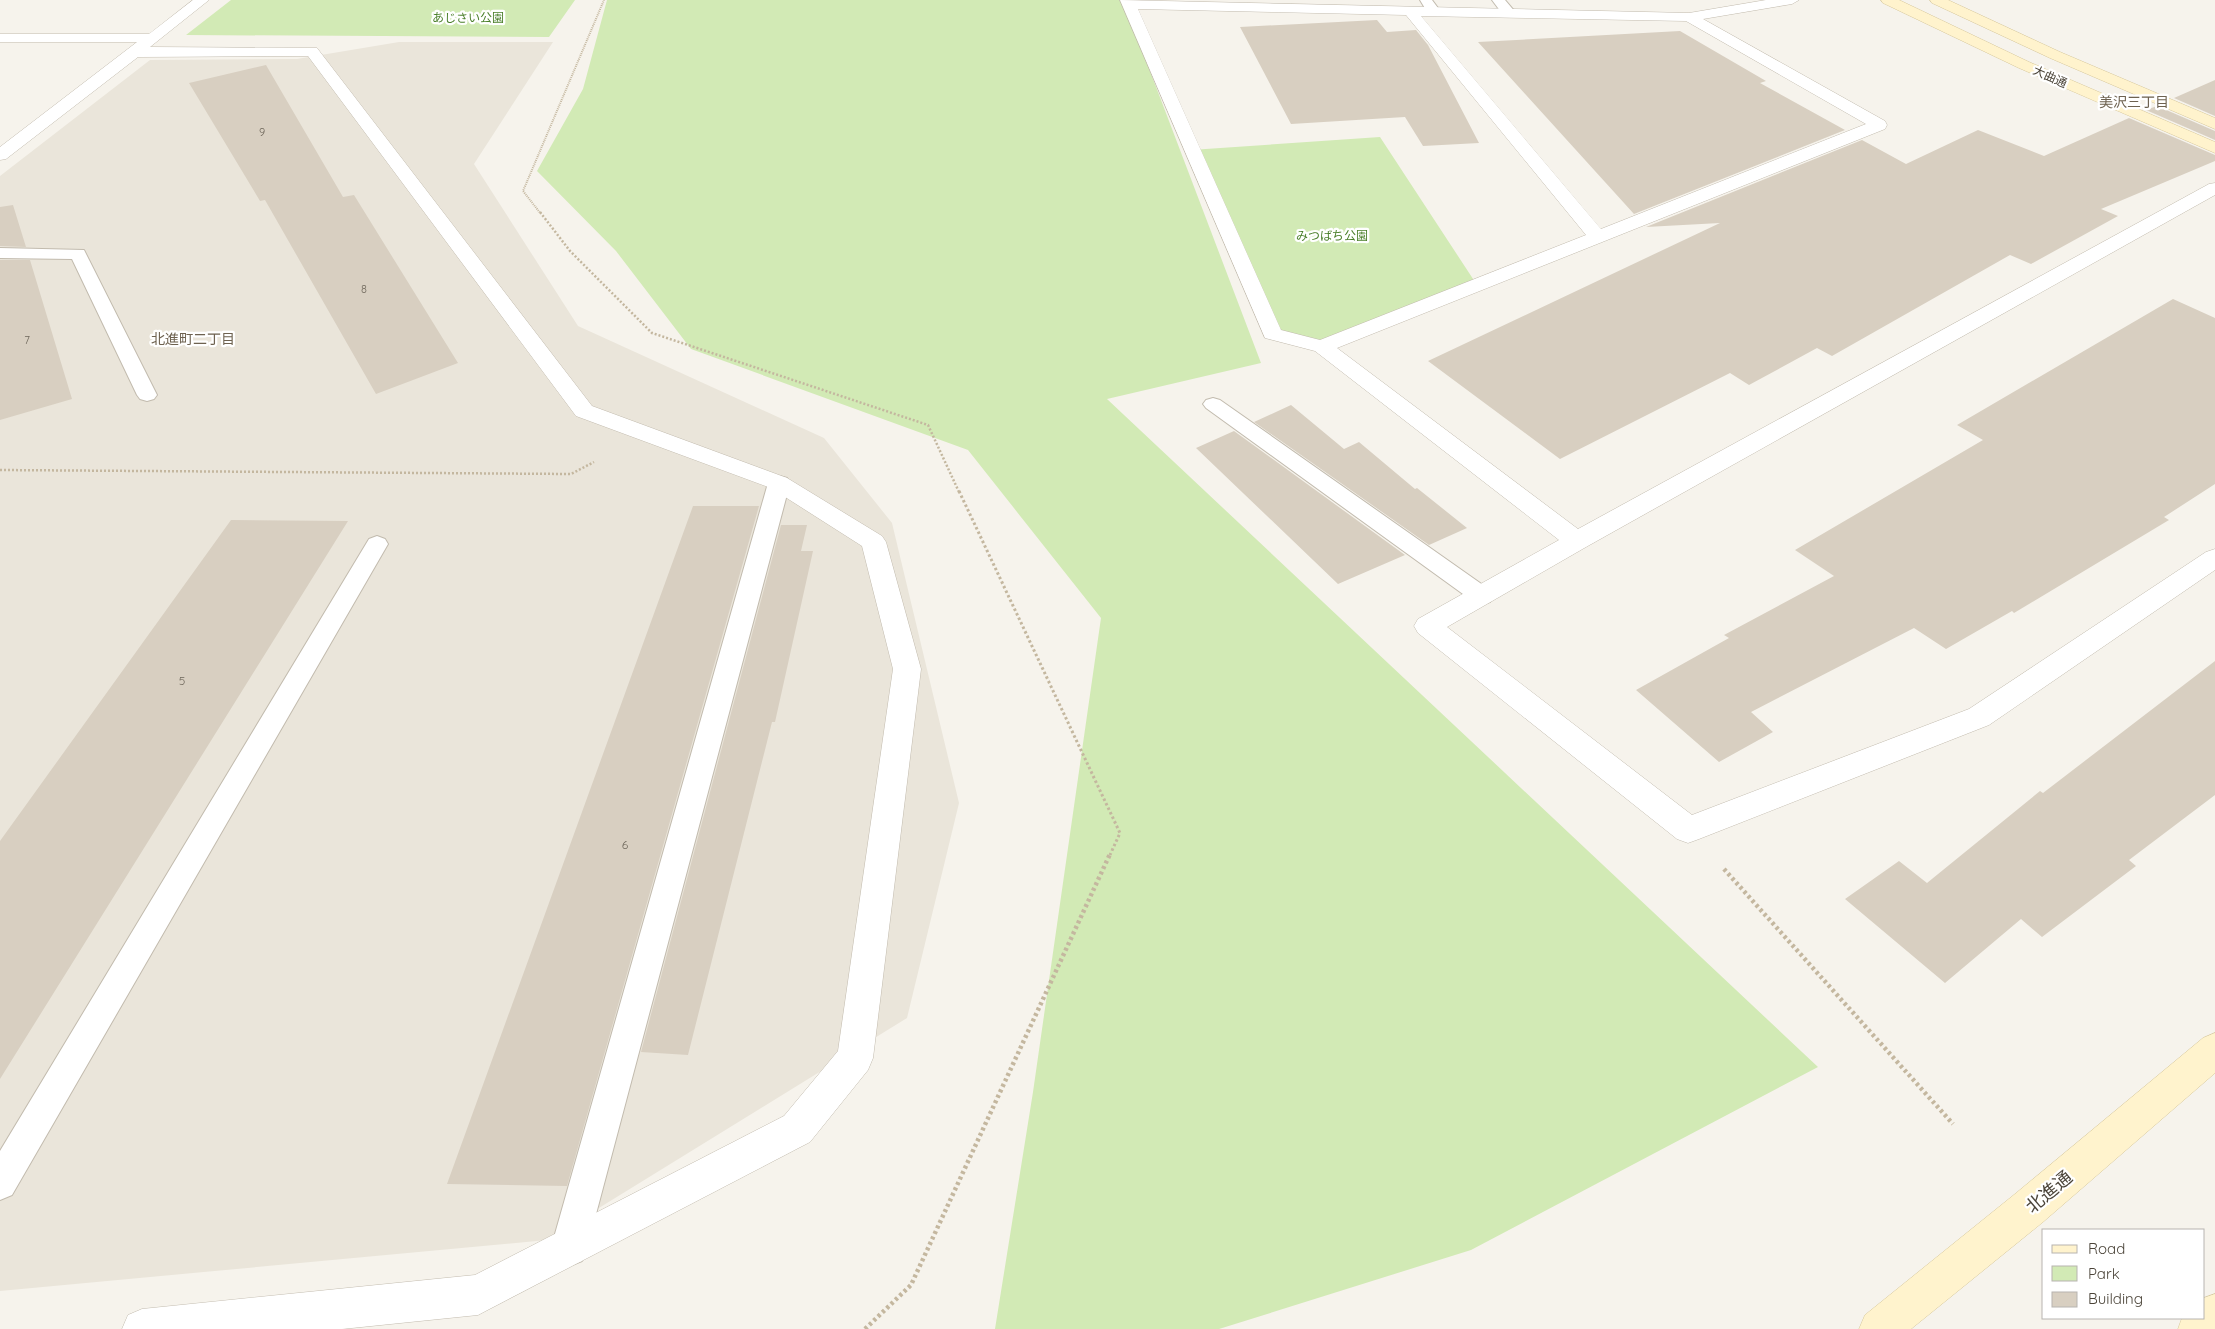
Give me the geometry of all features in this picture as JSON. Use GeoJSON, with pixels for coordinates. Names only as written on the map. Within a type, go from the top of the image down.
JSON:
{"type":"FeatureCollection","features":[{"type":"Feature","properties":{"kind":"main road","name":"大曲通"},"geometry":{"type":"LineString","coordinates":[[1888,0],[2024,65],[2215,148]]}},
{"type":"Feature","properties":{"kind":"main road","name":"大曲通"},"geometry":{"type":"LineString","coordinates":[[1937,0],[2055,55],[2215,124]]}},
{"type":"Feature","properties":{"kind":"main road","name":"北進通"},"geometry":{"type":"LineString","coordinates":[[1879,1329],[2029,1208],[2215,1050]]}},
{"type":"Feature","properties":{"kind":"main road"},"geometry":{"type":"LineString","coordinates":[[2198,1329],[2215,1314]]}},
{"type":"Feature","properties":{"kind":"street"},"geometry":{"type":"LineString","coordinates":[[0,154],[202,0]]}},
{"type":"Feature","properties":{"kind":"street"},"geometry":{"type":"LineString","coordinates":[[1577,541],[1322,347],[1272,334],[1128,2],[1331,5],[1410,11],[1430,6],[1509,13],[1689,17],[1792,0]]}},
{"type":"Feature","properties":{"kind":"street"},"geometry":{"type":"LineString","coordinates":[[1410,11],[1597,237]]}},
{"type":"Feature","properties":{"kind":"street"},"geometry":{"type":"LineString","coordinates":[[1322,347],[1879,125],[1689,17]]}},
{"type":"Feature","properties":{"kind":"street"},"geometry":{"type":"LineString","coordinates":[[0,38],[312,51],[584,411],[779,483],[873,542],[907,669],[855,1058],[797,1129],[478,1295],[142,1329]]}},
{"type":"Feature","properties":{"kind":"street"},"geometry":{"type":"LineString","coordinates":[[0,137],[21,138]]}},
{"type":"Feature","properties":{"kind":"street"},"geometry":{"type":"LineString","coordinates":[[2215,188],[1427,626],[1688,830],[1979,717],[2215,558]]}},
{"type":"Feature","properties":{"kind":"lane"},"geometry":{"type":"LineString","coordinates":[[1498,0],[1509,13]]}},
{"type":"Feature","properties":{"kind":"lane"},"geometry":{"type":"LineString","coordinates":[[0,253],[78,254],[147,395]]}},
{"type":"Feature","properties":{"kind":"lane"},"geometry":{"type":"LineString","coordinates":[[1213,404],[1482,596]]}},
{"type":"Feature","properties":{"kind":"lane"},"geometry":{"type":"LineString","coordinates":[[569,1248],[779,483]]}},
{"type":"Feature","properties":{"kind":"lane"},"geometry":{"type":"LineString","coordinates":[[0,1183],[376,544]]}},
{"type":"Feature","properties":{"kind":"path"},"geometry":{"type":"LineString","coordinates":[[0,470],[571,474],[646,434]]}},
{"type":"Feature","properties":{"kind":"path"},"geometry":{"type":"LineString","coordinates":[[1688,830],[1953,1124]]}},
{"type":"Feature","properties":{"kind":"path"},"geometry":{"type":"LineString","coordinates":[[865,1329],[911,1285]]}},
{"type":"Feature","properties":{"kind":"shaded area"},"geometry":{"type":"Polygon","coordinates":[[[399,42],[553,42],[474,164],[578,326],[824,438],[892,523],[959,803],[907,1018],[547,1240],[0,1291],[0,176],[150,60],[297,59],[399,42]]]}},
{"type":"Feature","properties":{"kind":"green space","name":"あじさい公園"},"geometry":{"type":"Polygon","coordinates":[[[231,0],[575,0],[549,37],[186,35],[231,0]]]}},
{"type":"Feature","properties":{"kind":"green space"},"geometry":{"type":"Polygon","coordinates":[[[607,0],[1123,0],[1261,363],[1107,399],[1818,1067],[1471,1250],[1219,1329],[995,1329],[1033,1092],[1101,618],[968,450],[691,349],[616,251],[537,171],[583,89],[607,0]]]}},
{"type":"Feature","properties":{"kind":"green space","name":"みつばち公園"},"geometry":{"type":"Polygon","coordinates":[[[1380,137],[1477,285],[1322,347],[1272,334],[1191,150],[1380,137]]]}},
{"type":"Feature","properties":{"kind":"building"},"geometry":{"type":"Polygon","coordinates":[[[1377,20],[1387,32],[1416,30],[1428,45],[1479,143],[1423,146],[1405,117],[1291,124],[1240,27],[1377,20]]]}},
{"type":"Feature","properties":{"kind":"building"},"geometry":{"type":"Polygon","coordinates":[[[1680,31],[1766,81],[1760,83],[1845,130],[1634,214],[1478,42],[1680,31]]]}},
{"type":"Feature","properties":{"kind":"building"},"geometry":{"type":"Polygon","coordinates":[[[266,65],[343,197],[354,195],[458,363],[376,394],[265,200],[260,201],[189,83],[266,65]]]}},
{"type":"Feature","properties":{"kind":"building"},"geometry":{"type":"Polygon","coordinates":[[[2215,80],[2215,116],[2174,98],[2215,80]]]}},
{"type":"Feature","properties":{"kind":"building"},"geometry":{"type":"Polygon","coordinates":[[[2157,106],[2215,131],[2215,140],[2146,110],[2157,106]]]}},
{"type":"Feature","properties":{"kind":"building"},"geometry":{"type":"Polygon","coordinates":[[[2129,118],[2215,155],[2215,161],[2101,209],[2118,216],[2031,264],[2010,255],[1832,356],[1817,348],[1749,385],[1730,373],[1560,459],[1428,361],[1720,223],[1646,227],[1862,140],[1906,164],[1978,130],[2044,156],[2129,118]]]}},
{"type":"Feature","properties":{"kind":"building"},"geometry":{"type":"Polygon","coordinates":[[[13,205],[26,247],[0,246],[0,207],[13,205]]]}},
{"type":"Feature","properties":{"kind":"building"},"geometry":{"type":"Polygon","coordinates":[[[0,260],[30,260],[72,399],[0,420],[0,260]]]}},
{"type":"Feature","properties":{"kind":"building"},"geometry":{"type":"Polygon","coordinates":[[[2173,299],[2215,318],[2215,484],[2164,517],[2169,520],[2014,613],[2012,611],[1946,649],[1914,628],[1751,712],[1773,732],[1719,762],[1636,690],[1729,638],[1724,635],[1834,576],[1795,550],[1983,440],[1957,425],[2173,299]]]}},
{"type":"Feature","properties":{"kind":"building"},"geometry":{"type":"Polygon","coordinates":[[[1291,405],[1344,449],[1359,442],[1415,489],[1417,488],[1467,528],[1429,545],[1254,422],[1291,405]]]}},
{"type":"Feature","properties":{"kind":"building"},"geometry":{"type":"Polygon","coordinates":[[[1234,431],[1405,555],[1338,584],[1196,448],[1234,431]]]}},
{"type":"Feature","properties":{"kind":"building"},"geometry":{"type":"Polygon","coordinates":[[[693,506],[759,506],[567,1186],[447,1184],[693,506]]]}},
{"type":"Feature","properties":{"kind":"building"},"geometry":{"type":"Polygon","coordinates":[[[231,520],[348,521],[0,1079],[0,841],[231,520]]]}},
{"type":"Feature","properties":{"kind":"building"},"geometry":{"type":"Polygon","coordinates":[[[781,525],[807,525],[801,551],[813,551],[775,722],[772,722],[688,1055],[641,1052],[781,525]]]}},
{"type":"Feature","properties":{"kind":"building"},"geometry":{"type":"Polygon","coordinates":[[[2215,661],[2215,795],[2129,860],[2136,866],[2042,937],[2021,919],[1945,983],[1845,899],[1899,861],[1927,883],[2040,791],[2043,793],[2215,661]]]}},
{"type":"Feature","properties":{"kind":"district","name":"美沢三丁目"},"geometry":{"type":"Point","coordinates":[2134,102]}},
{"type":"Feature","properties":{"kind":"district","name":"北進町二丁目"},"geometry":{"type":"Point","coordinates":[193,339]}}]}
